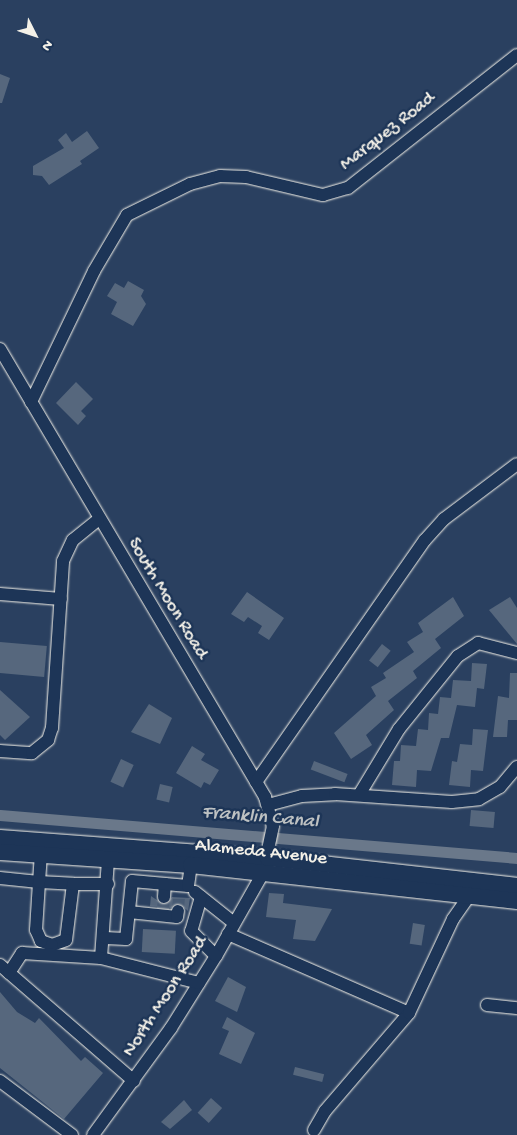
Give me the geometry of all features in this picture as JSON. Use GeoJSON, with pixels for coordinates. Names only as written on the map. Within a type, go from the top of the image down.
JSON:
{"type":"FeatureCollection","features":[{"type":"Feature","properties":{"kind":"main road","name":"Alameda Avenue"},"geometry":{"type":"LineString","coordinates":[[0,838],[267,860],[517,886]]}},
{"type":"Feature","properties":{"kind":"main road","name":"Alameda Avenue"},"geometry":{"type":"LineString","coordinates":[[0,852],[192,865],[267,860],[469,896],[517,901]]}},
{"type":"Feature","properties":{"kind":"street","name":"Marquez Road"},"geometry":{"type":"LineString","coordinates":[[31,402],[94,271],[126,216],[190,184],[220,176],[246,177],[323,195],[348,188],[517,55]]}},
{"type":"Feature","properties":{"kind":"street","name":"South Moon Road"},"geometry":{"type":"LineString","coordinates":[[0,349],[98,520],[256,782],[268,805],[273,826],[267,860]]}},
{"type":"Feature","properties":{"kind":"street"},"geometry":{"type":"LineString","coordinates":[[256,782],[425,540],[444,519],[517,464]]}},
{"type":"Feature","properties":{"kind":"street"},"geometry":{"type":"LineString","coordinates":[[0,751],[32,753],[48,740],[52,728],[66,550],[98,520]]}},
{"type":"Feature","properties":{"kind":"street"},"geometry":{"type":"LineString","coordinates":[[0,594],[61,599]]}},
{"type":"Feature","properties":{"kind":"street"},"geometry":{"type":"LineString","coordinates":[[359,795],[398,730],[458,656],[478,642],[517,653]]}},
{"type":"Feature","properties":{"kind":"street"},"geometry":{"type":"LineString","coordinates":[[268,805],[302,796],[359,795],[452,802],[479,798],[500,787],[517,767]]}},
{"type":"Feature","properties":{"kind":"street"},"geometry":{"type":"LineString","coordinates":[[40,856],[36,930],[41,940],[52,945],[66,940],[69,934],[73,884]]}},
{"type":"Feature","properties":{"kind":"street"},"geometry":{"type":"LineString","coordinates":[[101,958],[105,938],[108,860]]}},
{"type":"Feature","properties":{"kind":"street","name":"North Moon Road"},"geometry":{"type":"LineString","coordinates":[[93,1135],[134,1081],[199,983],[231,929],[267,860]]}},
{"type":"Feature","properties":{"kind":"street"},"geometry":{"type":"LineString","coordinates":[[150,882],[151,863]]}},
{"type":"Feature","properties":{"kind":"street"},"geometry":{"type":"LineString","coordinates":[[183,890],[192,865]]}},
{"type":"Feature","properties":{"kind":"street"},"geometry":{"type":"LineString","coordinates":[[0,878],[73,884],[108,884]]}},
{"type":"Feature","properties":{"kind":"street"},"geometry":{"type":"LineString","coordinates":[[105,938],[126,939],[132,881],[150,882],[164,890],[183,890],[201,897],[231,929],[409,1013]]}},
{"type":"Feature","properties":{"kind":"street"},"geometry":{"type":"LineString","coordinates":[[314,1130],[325,1111],[409,1013],[453,919],[469,896]]}},
{"type":"Feature","properties":{"kind":"street"},"geometry":{"type":"LineString","coordinates":[[191,931],[201,897]]}},
{"type":"Feature","properties":{"kind":"street"},"geometry":{"type":"LineString","coordinates":[[129,912],[178,914],[191,931],[216,956]]}},
{"type":"Feature","properties":{"kind":"street"},"geometry":{"type":"LineString","coordinates":[[134,1081],[4,969],[22,953],[101,958],[199,983]]}},
{"type":"Feature","properties":{"kind":"street"},"geometry":{"type":"LineString","coordinates":[[487,1004],[517,1008]]}},
{"type":"Feature","properties":{"kind":"street"},"geometry":{"type":"LineString","coordinates":[[0,1081],[72,1135]]}},
{"type":"Feature","properties":{"kind":"building"},"geometry":{"type":"Polygon","coordinates":[[[0,74],[10,78],[2,103],[0,103],[0,74]]]}},
{"type":"Feature","properties":{"kind":"building"},"geometry":{"type":"Polygon","coordinates":[[[87,131],[99,148],[80,161],[82,164],[49,185],[42,176],[33,175],[33,166],[64,148],[58,140],[66,133],[72,142],[87,131]]]}},
{"type":"Feature","properties":{"kind":"building"},"geometry":{"type":"Polygon","coordinates":[[[128,281],[144,290],[141,296],[146,304],[133,326],[111,314],[117,302],[107,296],[115,283],[124,288],[128,281]]]}},
{"type":"Feature","properties":{"kind":"building"},"geometry":{"type":"Polygon","coordinates":[[[76,382],[93,399],[81,411],[86,416],[78,425],[56,403],[76,382]]]}},
{"type":"Feature","properties":{"kind":"building"},"geometry":{"type":"Polygon","coordinates":[[[247,592],[284,618],[269,640],[258,633],[262,626],[248,617],[244,622],[231,614],[247,592]]]}},
{"type":"Feature","properties":{"kind":"building"},"geometry":{"type":"Polygon","coordinates":[[[453,597],[464,616],[435,639],[441,648],[413,671],[417,678],[388,701],[394,710],[366,735],[372,745],[351,759],[334,733],[376,696],[371,687],[386,678],[383,673],[414,652],[407,642],[423,632],[418,623],[453,597]]]}},
{"type":"Feature","properties":{"kind":"building"},"geometry":{"type":"Polygon","coordinates":[[[510,597],[517,608],[517,644],[489,610],[510,597]]]}},
{"type":"Feature","properties":{"kind":"building"},"geometry":{"type":"Polygon","coordinates":[[[0,642],[47,646],[44,677],[0,673],[0,642]]]}},
{"type":"Feature","properties":{"kind":"building"},"geometry":{"type":"Polygon","coordinates":[[[382,644],[391,651],[378,667],[369,661],[382,644]]]}},
{"type":"Feature","properties":{"kind":"building"},"geometry":{"type":"Polygon","coordinates":[[[472,663],[487,664],[484,689],[477,688],[475,707],[457,705],[449,738],[441,738],[431,771],[417,770],[416,787],[392,785],[394,761],[400,761],[401,745],[416,746],[418,729],[428,730],[429,713],[438,714],[440,697],[451,698],[453,680],[471,681],[472,663]]]}},
{"type":"Feature","properties":{"kind":"building"},"geometry":{"type":"Polygon","coordinates":[[[510,673],[517,673],[517,720],[508,720],[507,737],[493,737],[498,696],[509,698],[510,673]]]}},
{"type":"Feature","properties":{"kind":"building"},"geometry":{"type":"Polygon","coordinates":[[[0,690],[30,717],[5,740],[0,735],[0,690]]]}},
{"type":"Feature","properties":{"kind":"building"},"geometry":{"type":"Polygon","coordinates":[[[149,704],[172,718],[160,744],[131,732],[149,704]]]}},
{"type":"Feature","properties":{"kind":"building"},"geometry":{"type":"Polygon","coordinates":[[[473,729],[488,730],[483,771],[471,770],[470,787],[449,785],[452,761],[457,762],[460,744],[472,745],[473,729]]]}},
{"type":"Feature","properties":{"kind":"building"},"geometry":{"type":"Polygon","coordinates":[[[192,746],[205,754],[201,760],[219,770],[210,785],[204,782],[201,788],[176,773],[192,746]]]}},
{"type":"Feature","properties":{"kind":"building"},"geometry":{"type":"Polygon","coordinates":[[[121,759],[134,765],[123,788],[110,782],[121,759]]]}},
{"type":"Feature","properties":{"kind":"building"},"geometry":{"type":"Polygon","coordinates":[[[314,761],[348,774],[344,782],[311,769],[314,761]]]}},
{"type":"Feature","properties":{"kind":"building"},"geometry":{"type":"Polygon","coordinates":[[[160,784],[173,787],[169,803],[156,800],[160,784]]]}},
{"type":"Feature","properties":{"kind":"building"},"geometry":{"type":"Polygon","coordinates":[[[471,810],[495,812],[494,828],[470,826],[471,810]]]}},
{"type":"Feature","properties":{"kind":"building"},"geometry":{"type":"Polygon","coordinates":[[[269,893],[284,894],[283,903],[332,909],[315,941],[293,939],[296,920],[266,917],[269,893]]]}},
{"type":"Feature","properties":{"kind":"building"},"geometry":{"type":"Polygon","coordinates":[[[151,896],[164,905],[172,897],[190,898],[188,911],[179,903],[171,908],[150,906],[151,896]]]}},
{"type":"Feature","properties":{"kind":"building"},"geometry":{"type":"Polygon","coordinates":[[[413,923],[425,925],[422,946],[410,944],[413,923]]]}},
{"type":"Feature","properties":{"kind":"building"},"geometry":{"type":"Polygon","coordinates":[[[143,929],[176,931],[175,954],[142,952],[143,929]]]}},
{"type":"Feature","properties":{"kind":"building"},"geometry":{"type":"Polygon","coordinates":[[[228,977],[246,987],[237,1012],[215,1001],[228,977]]]}},
{"type":"Feature","properties":{"kind":"building"},"geometry":{"type":"Polygon","coordinates":[[[0,992],[17,1012],[35,1023],[39,1018],[81,1061],[85,1057],[103,1073],[64,1119],[0,1068],[0,992]]]}},
{"type":"Feature","properties":{"kind":"building"},"geometry":{"type":"Polygon","coordinates":[[[227,1017],[255,1033],[241,1064],[219,1054],[229,1031],[222,1028],[227,1017]]]}},
{"type":"Feature","properties":{"kind":"building"},"geometry":{"type":"Polygon","coordinates":[[[295,1067],[324,1074],[322,1082],[293,1075],[295,1067]]]}},
{"type":"Feature","properties":{"kind":"building"},"geometry":{"type":"Polygon","coordinates":[[[211,1098],[222,1108],[209,1123],[198,1113],[211,1098]]]}},
{"type":"Feature","properties":{"kind":"building"},"geometry":{"type":"Polygon","coordinates":[[[184,1100],[192,1110],[170,1129],[161,1122],[184,1100]]]}},
{"type":"Feature","properties":{"kind":"waterway","name":"Franklin Canal"},"geometry":{"type":"LineString","coordinates":[[0,815],[517,858]]}},
{"type":"Feature","properties":{"kind":"tunnel"},"geometry":{"type":"LineString","coordinates":[[163,910],[164,897]]}},
{"type":"Feature","properties":{"kind":"tunnel"},"geometry":{"type":"LineString","coordinates":[[178,911],[179,897]]}}]}
